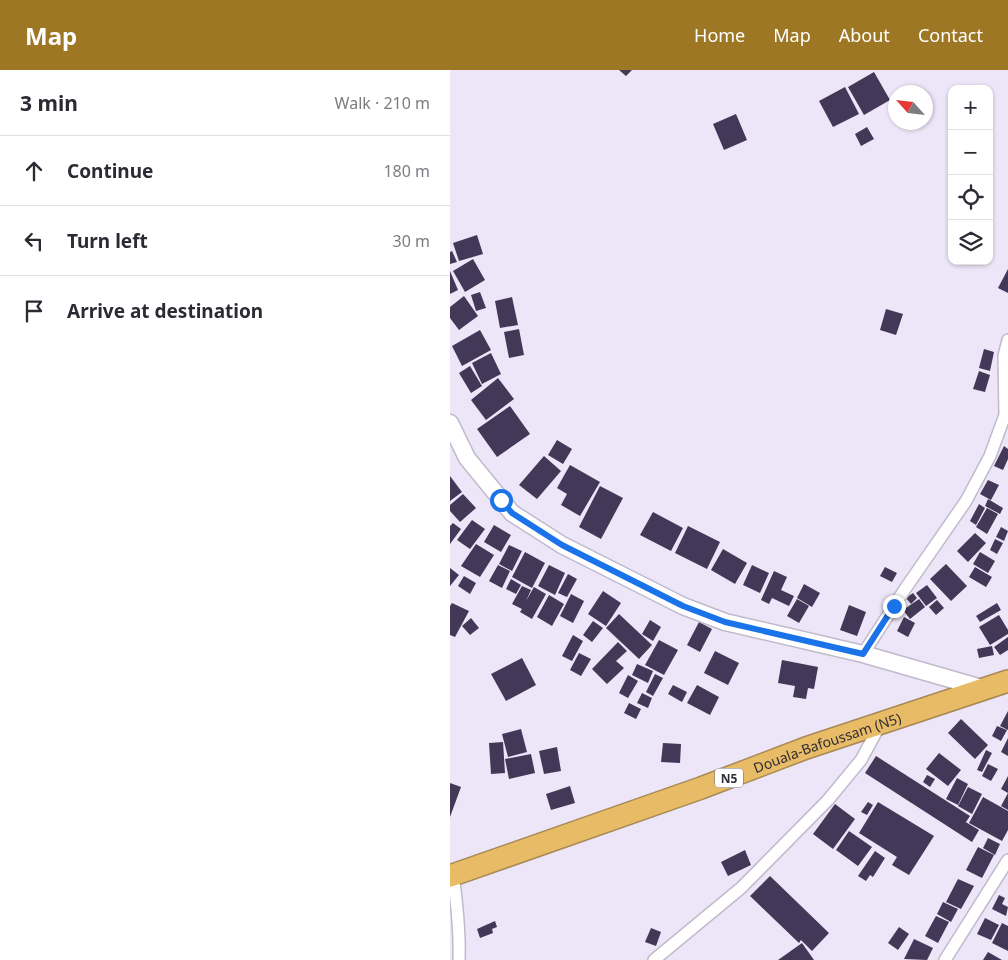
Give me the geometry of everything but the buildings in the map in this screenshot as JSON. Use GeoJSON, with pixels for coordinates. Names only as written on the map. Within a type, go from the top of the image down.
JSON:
{"type":"FeatureCollection","features":[{"type":"Feature","properties":{"kind":"highway","name":"Douala-Bafoussam (N5)"},"geometry":{"type":"LineString","coordinates":[[451,876],[701,788],[806,748],[1008,681]]}},
{"type":"Feature","properties":{"kind":"street"},"geometry":{"type":"LineString","coordinates":[[863,654],[966,500],[990,456],[1006,414],[1004,356],[1008,340]]}},
{"type":"Feature","properties":{"kind":"street"},"geometry":{"type":"LineString","coordinates":[[450,423],[467,458],[512,513],[562,545],[683,606],[725,622],[863,654],[986,689]]}},
{"type":"Feature","properties":{"kind":"street"},"geometry":{"type":"LineString","coordinates":[[654,960],[741,888],[828,800],[861,760],[880,725]]}},
{"type":"Feature","properties":{"kind":"street"},"geometry":{"type":"LineString","coordinates":[[945,960],[1008,860]]}},
{"type":"Feature","properties":{"kind":"street"},"geometry":{"type":"LineString","coordinates":[[451,876],[458,911],[460,940],[458,960]]}},
{"type":"Feature","properties":{"kind":"route"},"geometry":{"type":"LineString","coordinates":[[501,500],[512,513],[562,545],[683,606],[725,622],[863,654],[894,606]]}}]}
